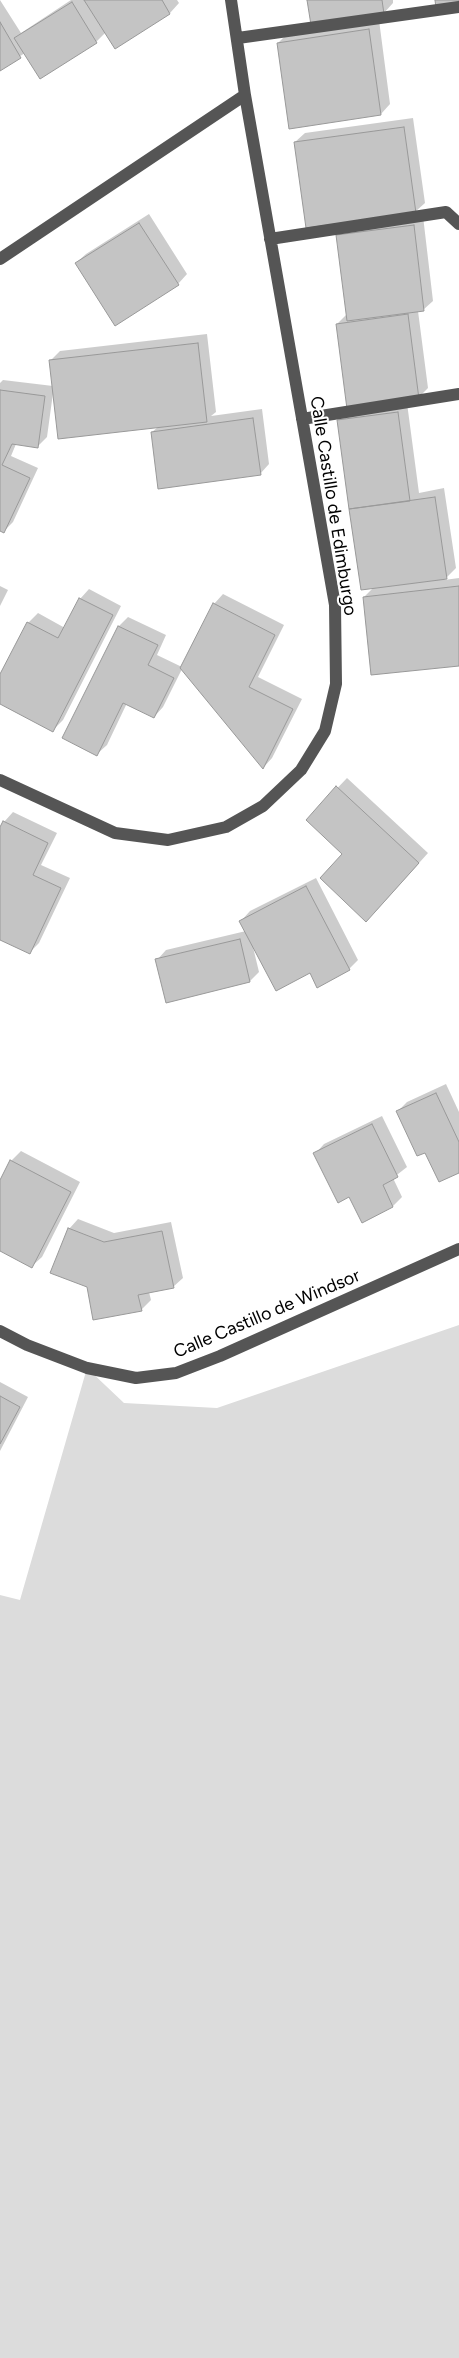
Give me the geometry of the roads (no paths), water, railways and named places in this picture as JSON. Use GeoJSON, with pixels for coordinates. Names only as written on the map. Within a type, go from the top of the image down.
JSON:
{"type":"FeatureCollection","features":[{"type":"Feature","properties":{"kind":"street","name":"Calle Castillo de Edimburgo"},"geometry":{"type":"LineString","coordinates":[[0,780],[65,812],[115,833],[168,840],[226,827],[263,806],[301,770],[325,731],[336,684],[335,605],[245,95],[231,0]]}},
{"type":"Feature","properties":{"kind":"street"},"geometry":{"type":"LineString","coordinates":[[238,38],[459,7]]}},
{"type":"Feature","properties":{"kind":"street"},"geometry":{"type":"LineString","coordinates":[[0,259],[245,95]]}},
{"type":"Feature","properties":{"kind":"street"},"geometry":{"type":"LineString","coordinates":[[270,239],[446,212],[459,224]]}},
{"type":"Feature","properties":{"kind":"street"},"geometry":{"type":"LineString","coordinates":[[302,419],[459,394]]}},
{"type":"Feature","properties":{"kind":"street","name":"Calle Castillo de Windsor"},"geometry":{"type":"LineString","coordinates":[[0,1331],[26,1345],[87,1368],[136,1378],[176,1373],[220,1356],[459,1249]]}}]}
